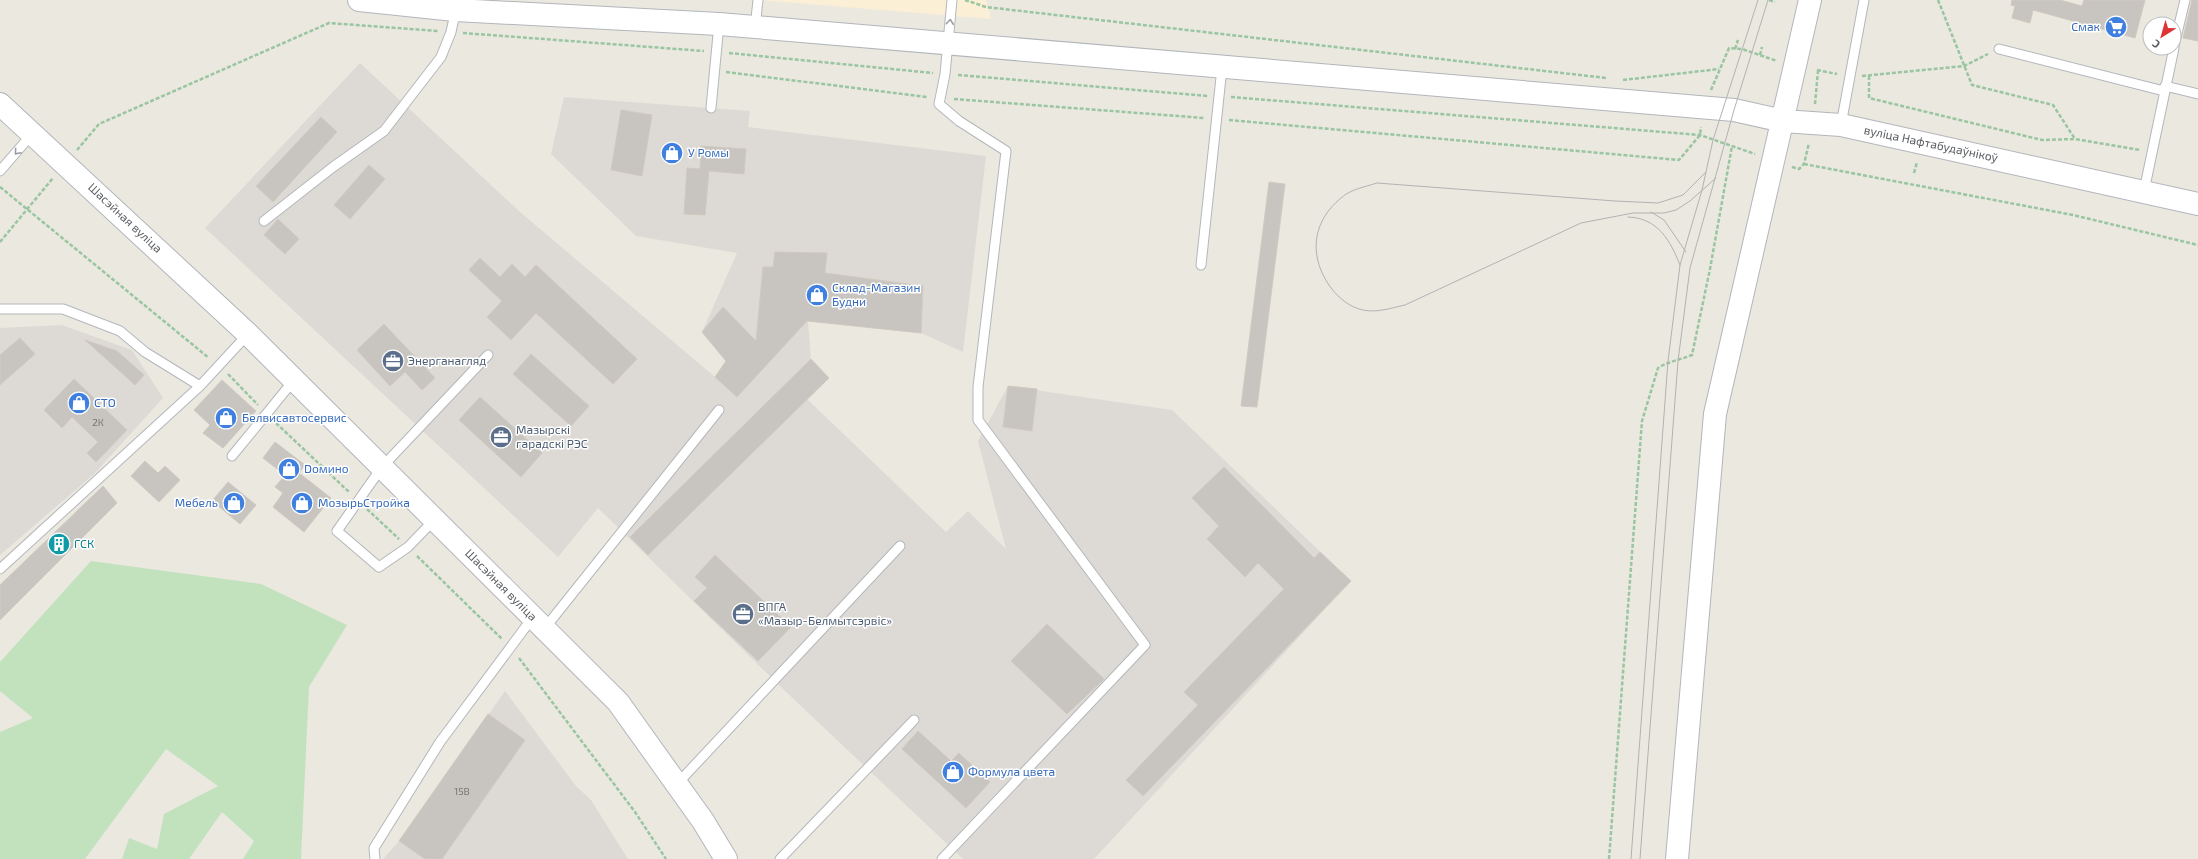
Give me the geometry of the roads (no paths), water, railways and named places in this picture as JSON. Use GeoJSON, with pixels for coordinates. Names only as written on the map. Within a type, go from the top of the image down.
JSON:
{"type":"FeatureCollection","features":[{"type":"Feature","properties":{"kind":"main road","name":"вуліца Нафтабудаўнікоў"},"geometry":{"type":"LineString","coordinates":[[359,0],[457,5],[719,24],[1702,109],[1734,110],[1783,121],[1841,125],[2198,204]]}},
{"type":"Feature","properties":{"kind":"main road"},"geometry":{"type":"LineString","coordinates":[[1678,859],[1715,414],[1810,0]]}},
{"type":"Feature","properties":{"kind":"main road","name":"Шасэйная вуліца"},"geometry":{"type":"LineString","coordinates":[[0,104],[66,163],[248,334],[618,702],[703,821],[726,859]]}},
{"type":"Feature","properties":{"kind":"lane"},"geometry":{"type":"LineString","coordinates":[[755,28],[758,0]]}},
{"type":"Feature","properties":{"kind":"lane"},"geometry":{"type":"LineString","coordinates":[[942,859],[1145,645],[978,420],[978,387],[1006,151],[959,121],[939,104],[945,74],[952,0]]}},
{"type":"Feature","properties":{"kind":"lane"},"geometry":{"type":"LineString","coordinates":[[1841,125],[1864,0]]}},
{"type":"Feature","properties":{"kind":"lane"},"geometry":{"type":"LineString","coordinates":[[2181,16],[2185,0]]}},
{"type":"Feature","properties":{"kind":"lane"},"geometry":{"type":"LineString","coordinates":[[264,220],[333,167],[384,131],[441,57],[452,32],[457,5]]}},
{"type":"Feature","properties":{"kind":"lane"},"geometry":{"type":"LineString","coordinates":[[711,108],[718,52],[719,24]]}},
{"type":"Feature","properties":{"kind":"lane"},"geometry":{"type":"LineString","coordinates":[[1999,49],[2165,89],[2198,94]]}},
{"type":"Feature","properties":{"kind":"lane"},"geometry":{"type":"LineString","coordinates":[[2144,191],[2172,56]]}},
{"type":"Feature","properties":{"kind":"lane"},"geometry":{"type":"LineString","coordinates":[[1200,265],[1222,68]]}},
{"type":"Feature","properties":{"kind":"lane"},"geometry":{"type":"LineString","coordinates":[[0,171],[33,133]]}},
{"type":"Feature","properties":{"kind":"lane"},"geometry":{"type":"LineString","coordinates":[[0,309],[63,309],[120,330],[145,352],[200,386]]}},
{"type":"Feature","properties":{"kind":"lane"},"geometry":{"type":"LineString","coordinates":[[0,569],[200,386],[248,334]]}},
{"type":"Feature","properties":{"kind":"lane"},"geometry":{"type":"LineString","coordinates":[[435,519],[408,547],[379,566],[337,530],[382,467],[488,355]]}},
{"type":"Feature","properties":{"kind":"lane"},"geometry":{"type":"LineString","coordinates":[[232,456],[294,380]]}},
{"type":"Feature","properties":{"kind":"lane"},"geometry":{"type":"LineString","coordinates":[[375,859],[374,848],[440,742],[719,410]]}},
{"type":"Feature","properties":{"kind":"lane"},"geometry":{"type":"LineString","coordinates":[[677,784],[900,546]]}},
{"type":"Feature","properties":{"kind":"lane"},"geometry":{"type":"LineString","coordinates":[[780,859],[914,720]]}},
{"type":"Feature","properties":{"kind":"tram line"},"geometry":{"type":"LineString","coordinates":[[1631,859],[1668,361],[1680,265],[1702,190],[1713,140],[1758,0]]}},
{"type":"Feature","properties":{"kind":"tram line"},"geometry":{"type":"LineString","coordinates":[[1640,859],[1678,361],[1690,268],[1734,110],[1768,0]]}},
{"type":"Feature","properties":{"kind":"tram line"},"geometry":{"type":"LineString","coordinates":[[1706,172],[1683,195],[1658,203],[1377,183],[1349,192],[1341,198],[1324,217],[1317,238],[1316,249],[1318,260],[1321,271],[1330,287],[1347,303],[1368,311],[1389,309],[1405,305],[1581,223],[1633,213],[1664,213],[1676,210],[1690,201],[1716,178]]}},
{"type":"Feature","properties":{"kind":"tram line"},"geometry":{"type":"LineString","coordinates":[[1651,212],[1664,220],[1686,252]]}},
{"type":"Feature","properties":{"kind":"tram line"},"geometry":{"type":"LineString","coordinates":[[1628,217],[1647,221],[1662,232],[1672,247],[1680,265]]}},
{"type":"Feature","properties":{"kind":"place","name":"Смак"},"geometry":{"type":"Point","coordinates":[2116,27]}},
{"type":"Feature","properties":{"kind":"place","name":"У Ромы"},"geometry":{"type":"Point","coordinates":[672,153]}},
{"type":"Feature","properties":{"kind":"place","name":"Склад-Магазин Будни"},"geometry":{"type":"Point","coordinates":[817,295]}},
{"type":"Feature","properties":{"kind":"place","name":"Энерганагляд"},"geometry":{"type":"Point","coordinates":[393,361]}},
{"type":"Feature","properties":{"kind":"place","name":"СТО"},"geometry":{"type":"Point","coordinates":[79,403]}},
{"type":"Feature","properties":{"kind":"place","name":"Белвисавтосервис"},"geometry":{"type":"Point","coordinates":[226,418]}},
{"type":"Feature","properties":{"kind":"place","name":"Мазырскі гарадскі РЭС"},"geometry":{"type":"Point","coordinates":[501,437]}},
{"type":"Feature","properties":{"kind":"place","name":"Dомино"},"geometry":{"type":"Point","coordinates":[289,469]}},
{"type":"Feature","properties":{"kind":"place","name":"Мебель"},"geometry":{"type":"Point","coordinates":[234,503]}},
{"type":"Feature","properties":{"kind":"place","name":"МозырьСтройка"},"geometry":{"type":"Point","coordinates":[302,503]}},
{"type":"Feature","properties":{"kind":"place","name":"ГСК"},"geometry":{"type":"Point","coordinates":[59,544]}},
{"type":"Feature","properties":{"kind":"place","name":"ВПГА «Мазыр-Белмытсэрвіс»"},"geometry":{"type":"Point","coordinates":[743,614]}},
{"type":"Feature","properties":{"kind":"place","name":"Формула цвета"},"geometry":{"type":"Point","coordinates":[953,772]}}]}
